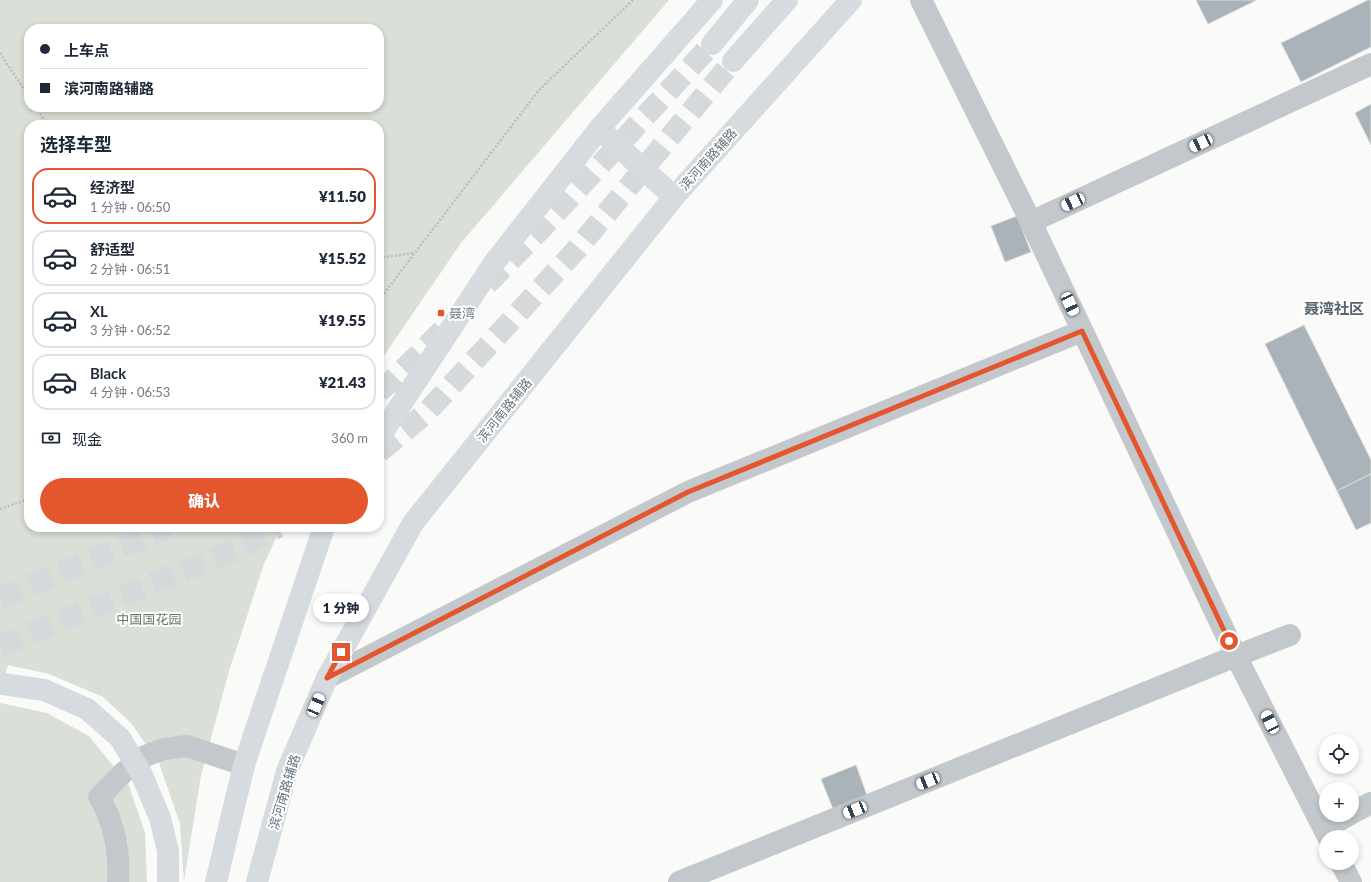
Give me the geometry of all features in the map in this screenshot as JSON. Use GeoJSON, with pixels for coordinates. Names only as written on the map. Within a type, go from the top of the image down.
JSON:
{"type":"FeatureCollection","features":[{"type":"Feature","properties":{"kind":"main road"},"geometry":{"type":"LineString","coordinates":[[384,430],[494,263],[599,129],[712,0]]}},
{"type":"Feature","properties":{"kind":"main road"},"geometry":{"type":"LineString","coordinates":[[712,44],[748,0]]}},
{"type":"Feature","properties":{"kind":"main road"},"geometry":{"type":"LineString","coordinates":[[733,61],[787,0]]}},
{"type":"Feature","properties":{"kind":"main road","name":"滨河南路辅路"},"geometry":{"type":"LineString","coordinates":[[258,882],[288,771],[327,678],[413,523],[674,197],[851,0]]}},
{"type":"Feature","properties":{"kind":"main road"},"geometry":{"type":"LineString","coordinates":[[599,129],[674,197]]}},
{"type":"Feature","properties":{"kind":"main road"},"geometry":{"type":"LineString","coordinates":[[216,882],[244,765],[322,532]]}},
{"type":"Feature","properties":{"kind":"main road"},"geometry":{"type":"LineString","coordinates":[[3,684],[44,690],[87,709],[120,738],[141,773],[160,818],[168,851],[168,882]]}},
{"type":"Feature","properties":{"kind":"street"},"geometry":{"type":"LineString","coordinates":[[921,0],[1031,222],[1236,656],[1324,830]]}},
{"type":"Feature","properties":{"kind":"street"},"geometry":{"type":"LineString","coordinates":[[1031,222],[1371,64]]}},
{"type":"Feature","properties":{"kind":"street"},"geometry":{"type":"LineString","coordinates":[[327,678],[688,492],[1082,331]]}},
{"type":"Feature","properties":{"kind":"street"},"geometry":{"type":"LineString","coordinates":[[679,882],[1290,635]]}},
{"type":"Feature","properties":{"kind":"street"},"geometry":{"type":"LineString","coordinates":[[118,882],[119,864],[117,844],[112,824],[100,797],[123,773],[145,756],[164,749],[187,746],[244,765]]}},
{"type":"Feature","properties":{"kind":"street"},"geometry":{"type":"LineString","coordinates":[[1359,809],[1371,803]]}},
{"type":"Feature","properties":{"kind":"street"},"geometry":{"type":"LineString","coordinates":[[1330,830],[1340,822]]}},
{"type":"Feature","properties":{"kind":"street"},"geometry":{"type":"LineString","coordinates":[[1345,870],[1351,882]]}},
{"type":"Feature","properties":{"kind":"path"},"geometry":{"type":"LineString","coordinates":[[384,293],[539,90],[633,0]]}},
{"type":"Feature","properties":{"kind":"path"},"geometry":{"type":"LineString","coordinates":[[0,53],[24,89]]}},
{"type":"Feature","properties":{"kind":"path"},"geometry":{"type":"LineString","coordinates":[[384,257],[414,253]]}},
{"type":"Feature","properties":{"kind":"path"},"geometry":{"type":"LineString","coordinates":[[0,509],[24,502]]}},
{"type":"Feature","properties":{"kind":"green space","name":"中国国花园"},"geometry":{"type":"Polygon","coordinates":[[[0,0],[669,0],[461,243],[384,356],[384,120],[24,120],[24,532],[279,532],[264,564],[229,671],[201,775],[184,881],[180,824],[159,763],[131,723],[103,697],[49,674],[8,665],[0,695],[0,0]]]}},
{"type":"Feature","properties":{"kind":"green space"},"geometry":{"type":"Polygon","coordinates":[[[0,703],[47,713],[89,736],[129,786],[145,833],[147,882],[0,882],[0,703]]]}},
{"type":"Feature","properties":{"kind":"building"},"geometry":{"type":"Polygon","coordinates":[[[1196,0],[1257,0],[1208,24],[1196,0]]]}},
{"type":"Feature","properties":{"kind":"building"},"geometry":{"type":"Polygon","coordinates":[[[1368,0],[1371,0],[1371,47],[1301,82],[1281,43],[1368,0]]]}},
{"type":"Feature","properties":{"kind":"building"},"geometry":{"type":"Polygon","coordinates":[[[1371,104],[1371,145],[1355,113],[1371,104]]]}},
{"type":"Feature","properties":{"kind":"building"},"geometry":{"type":"Polygon","coordinates":[[[1017,216],[1031,252],[1005,262],[991,226],[1017,216]]]}},
{"type":"Feature","properties":{"kind":"building"},"geometry":{"type":"Polygon","coordinates":[[[1304,325],[1371,460],[1371,474],[1337,491],[1265,344],[1304,325]]]}},
{"type":"Feature","properties":{"kind":"building"},"geometry":{"type":"Polygon","coordinates":[[[1371,474],[1371,523],[1356,530],[1337,491],[1371,474]]]}},
{"type":"Feature","properties":{"kind":"building"},"geometry":{"type":"Polygon","coordinates":[[[856,765],[869,801],[835,814],[821,779],[856,765]]]}},
{"type":"Feature","properties":{"kind":"tunnel"},"geometry":{"type":"LineString","coordinates":[[487,284],[539,231],[712,44]]}},
{"type":"Feature","properties":{"kind":"tunnel"},"geometry":{"type":"LineString","coordinates":[[384,448],[426,413],[577,249],[733,61]]}},
{"type":"Feature","properties":{"kind":"tunnel"},"geometry":{"type":"LineString","coordinates":[[384,387],[447,326]]}},
{"type":"Feature","properties":{"kind":"tunnel"},"geometry":{"type":"LineString","coordinates":[[0,598],[157,532]]}},
{"type":"Feature","properties":{"kind":"tunnel"},"geometry":{"type":"LineString","coordinates":[[0,646],[239,548],[269,532]]}},
{"type":"Feature","properties":{"kind":"place","name":"聂湾"},"geometry":{"type":"Point","coordinates":[441,313]}},
{"type":"Feature","properties":{"kind":"district","name":"聂湾社区"},"geometry":{"type":"Point","coordinates":[1334,309]}},
{"type":"Feature","properties":{"kind":"route"},"geometry":{"type":"LineString","coordinates":[[341,652],[327,678],[688,492],[1082,331],[1229,641]]}}]}
